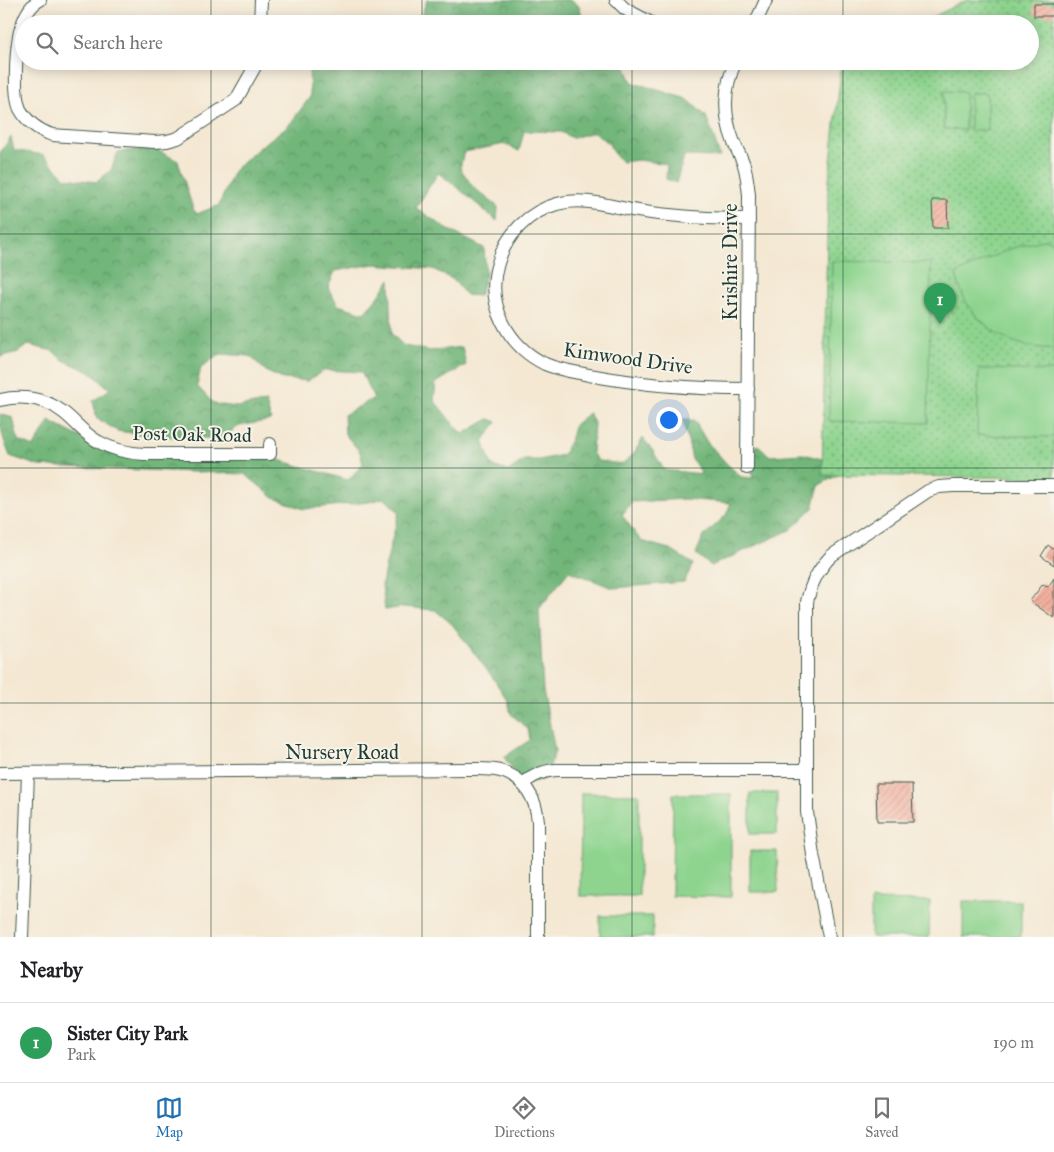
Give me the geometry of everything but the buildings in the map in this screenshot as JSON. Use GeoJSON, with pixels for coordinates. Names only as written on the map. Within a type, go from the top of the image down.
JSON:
{"type":"FeatureCollection","features":[{"type":"Feature","properties":{"kind":"street"},"geometry":{"type":"LineString","coordinates":[[27,15],[35,2],[40,0]]}},
{"type":"Feature","properties":{"kind":"street"},"geometry":{"type":"LineString","coordinates":[[260,15],[261,0]]}},
{"type":"Feature","properties":{"kind":"street"},"geometry":{"type":"LineString","coordinates":[[616,0],[625,9],[636,15]]}},
{"type":"Feature","properties":{"kind":"street"},"geometry":{"type":"LineString","coordinates":[[759,15],[766,0]]}},
{"type":"Feature","properties":{"kind":"street"},"geometry":{"type":"LineString","coordinates":[[17,70],[16,97],[19,108],[32,125],[42,131],[52,135],[155,142],[178,138],[236,100],[254,70]]}},
{"type":"Feature","properties":{"kind":"street","name":"Krishire Drive"},"geometry":{"type":"LineString","coordinates":[[731,70],[726,92],[728,123],[733,141],[744,164],[748,180],[747,468]]}},
{"type":"Feature","properties":{"kind":"street","name":"Kimwood Drive"},"geometry":{"type":"LineString","coordinates":[[748,389],[689,388],[646,384],[605,378],[547,365],[523,350],[512,339],[499,313],[494,283],[500,254],[512,234],[530,216],[556,204],[584,201],[670,215],[749,219]]}},
{"type":"Feature","properties":{"kind":"street","name":"Post Oak Road"},"geometry":{"type":"LineString","coordinates":[[0,400],[11,397],[26,397],[51,404],[98,442],[113,449],[129,453],[270,454],[270,444]]}},
{"type":"Feature","properties":{"kind":"street"},"geometry":{"type":"LineString","coordinates":[[829,937],[808,828],[807,812],[807,602],[815,576],[831,556],[928,491],[939,487],[953,486],[1054,486]]}},
{"type":"Feature","properties":{"kind":"street","name":"Nursery Road"},"geometry":{"type":"LineString","coordinates":[[0,773],[486,769],[499,771],[511,775],[527,789],[534,800],[537,810],[538,937]]}},
{"type":"Feature","properties":{"kind":"street"},"geometry":{"type":"LineString","coordinates":[[522,784],[534,775],[556,770],[807,770]]}},
{"type":"Feature","properties":{"kind":"street"},"geometry":{"type":"LineString","coordinates":[[22,937],[28,773]]}},
{"type":"Feature","properties":{"kind":"green space"},"geometry":{"type":"Polygon","coordinates":[[[427,0],[572,0],[580,7],[581,15],[421,15],[427,0]]]}},
{"type":"Feature","properties":{"kind":"green space"},"geometry":{"type":"Polygon","coordinates":[[[967,0],[1054,0],[1054,478],[822,475],[828,189],[841,70],[1039,70],[1039,15],[937,15],[967,0]]]}},
{"type":"Feature","properties":{"kind":"green space"},"geometry":{"type":"Polygon","coordinates":[[[309,70],[627,70],[632,82],[687,99],[706,116],[720,157],[684,156],[676,183],[666,179],[667,164],[638,160],[622,162],[614,154],[609,144],[594,132],[572,138],[561,132],[524,131],[519,151],[505,144],[464,152],[460,168],[473,187],[498,207],[497,221],[438,173],[416,208],[447,229],[484,248],[486,275],[479,296],[466,295],[454,280],[433,269],[374,264],[335,271],[328,288],[338,305],[364,313],[379,296],[390,279],[392,334],[404,346],[430,351],[462,347],[466,365],[436,383],[434,400],[463,434],[489,419],[497,422],[483,441],[492,466],[508,471],[524,460],[539,460],[563,455],[575,424],[589,413],[594,423],[592,453],[598,461],[622,464],[633,455],[643,438],[664,470],[702,474],[692,459],[683,420],[694,420],[707,442],[741,477],[753,478],[749,456],[758,445],[770,456],[803,454],[822,459],[842,473],[819,485],[813,508],[790,530],[711,566],[696,554],[703,537],[726,515],[731,503],[685,499],[632,502],[622,515],[641,541],[669,549],[693,564],[684,582],[613,588],[569,571],[539,609],[543,690],[555,751],[546,778],[528,783],[515,773],[504,757],[530,740],[528,729],[511,714],[508,701],[493,678],[452,624],[435,610],[404,607],[385,610],[382,585],[399,512],[384,498],[369,502],[304,509],[274,498],[245,474],[39,466],[10,456],[4,441],[0,414],[13,418],[18,440],[34,447],[49,421],[106,451],[246,456],[279,460],[348,480],[363,464],[360,452],[345,434],[344,415],[374,398],[361,372],[324,370],[308,381],[283,379],[267,372],[250,356],[221,354],[201,367],[197,386],[214,404],[237,407],[266,402],[271,420],[239,426],[221,438],[200,438],[154,436],[117,431],[97,418],[93,401],[110,389],[90,372],[61,359],[53,351],[28,345],[18,352],[0,357],[0,153],[11,137],[14,150],[44,155],[65,178],[97,182],[111,170],[118,152],[153,148],[178,161],[193,209],[197,214],[219,205],[235,169],[290,124],[310,97],[309,70]]]}},
{"type":"Feature","properties":{"kind":"green space"},"geometry":{"type":"Polygon","coordinates":[[[944,91],[965,92],[965,130],[944,129],[944,91]]]}},
{"type":"Feature","properties":{"kind":"green space"},"geometry":{"type":"Polygon","coordinates":[[[970,93],[987,93],[987,130],[970,130],[970,93]]]}},
{"type":"Feature","properties":{"kind":"green space"},"geometry":{"type":"Polygon","coordinates":[[[1046,239],[1054,243],[1054,348],[1042,348],[1019,343],[1008,339],[987,326],[966,301],[956,274],[1009,249],[1046,239]]]}},
{"type":"Feature","properties":{"kind":"green space"},"geometry":{"type":"Polygon","coordinates":[[[832,261],[931,263],[928,423],[829,421],[832,261]]]}},
{"type":"Feature","properties":{"kind":"green space"},"geometry":{"type":"Polygon","coordinates":[[[979,369],[1054,371],[1054,437],[977,435],[979,369]]]}},
{"type":"Feature","properties":{"kind":"green space"},"geometry":{"type":"Polygon","coordinates":[[[581,793],[639,794],[639,896],[580,896],[581,793]]]}},
{"type":"Feature","properties":{"kind":"green space"},"geometry":{"type":"Polygon","coordinates":[[[750,793],[777,793],[777,834],[750,834],[750,793]]]}},
{"type":"Feature","properties":{"kind":"green space"},"geometry":{"type":"Polygon","coordinates":[[[673,794],[731,794],[731,897],[672,896],[673,794]]]}},
{"type":"Feature","properties":{"kind":"green space"},"geometry":{"type":"Polygon","coordinates":[[[750,851],[777,851],[778,892],[750,892],[750,851]]]}},
{"type":"Feature","properties":{"kind":"green space"},"geometry":{"type":"Polygon","coordinates":[[[871,900],[930,901],[929,937],[871,937],[871,900]]]}},
{"type":"Feature","properties":{"kind":"green space"},"geometry":{"type":"Polygon","coordinates":[[[963,901],[1021,901],[1021,937],[963,937],[963,901]]]}},
{"type":"Feature","properties":{"kind":"green space"},"geometry":{"type":"Polygon","coordinates":[[[600,916],[653,916],[653,937],[600,937],[600,916]]]}},
{"type":"Feature","properties":{"kind":"place","name":"Sister City Park"},"geometry":{"type":"Point","coordinates":[940,324]}}]}
